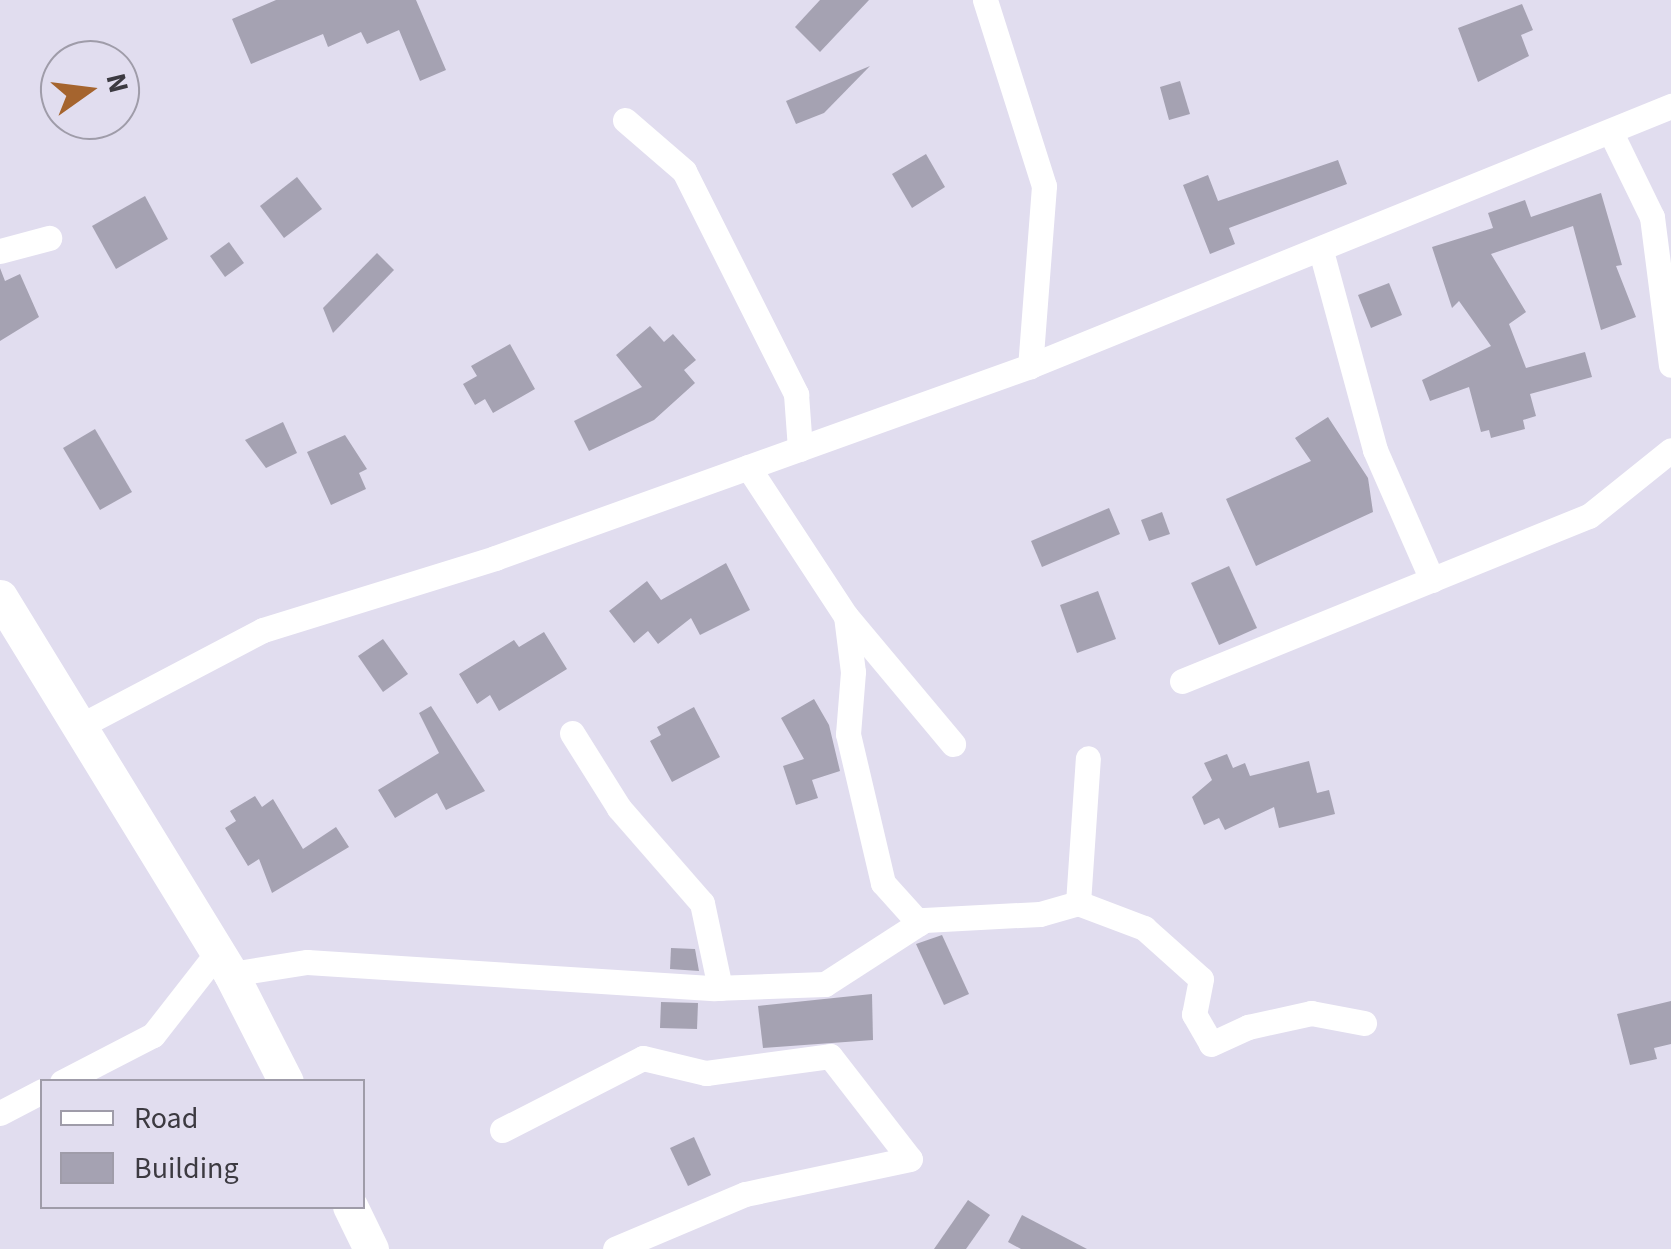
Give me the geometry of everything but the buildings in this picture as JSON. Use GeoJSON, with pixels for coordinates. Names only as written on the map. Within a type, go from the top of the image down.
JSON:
{"type":"FeatureCollection","features":[{"type":"Feature","properties":{"kind":"street"},"geometry":{"type":"LineString","coordinates":[[985,0],[1044,186],[1030,366]]}},
{"type":"Feature","properties":{"kind":"street"},"geometry":{"type":"LineString","coordinates":[[82,725],[264,630],[496,558],[1030,366],[1612,135],[1671,106]]}},
{"type":"Feature","properties":{"kind":"street"},"geometry":{"type":"LineString","coordinates":[[626,120],[684,171],[796,394],[800,449]]}},
{"type":"Feature","properties":{"kind":"street"},"geometry":{"type":"LineString","coordinates":[[1612,135],[1652,217],[1671,365]]}},
{"type":"Feature","properties":{"kind":"street"},"geometry":{"type":"LineString","coordinates":[[0,251],[50,238]]}},
{"type":"Feature","properties":{"kind":"street"},"geometry":{"type":"LineString","coordinates":[[1320,251],[1375,450],[1432,580]]}},
{"type":"Feature","properties":{"kind":"street"},"geometry":{"type":"LineString","coordinates":[[1182,681],[1589,516],[1671,450]]}},
{"type":"Feature","properties":{"kind":"street"},"geometry":{"type":"LineString","coordinates":[[748,468],[846,616],[953,744]]}},
{"type":"Feature","properties":{"kind":"street"},"geometry":{"type":"LineString","coordinates":[[0,598],[82,725],[224,964],[284,1079]]}},
{"type":"Feature","properties":{"kind":"street"},"geometry":{"type":"LineString","coordinates":[[846,616],[853,672],[848,734],[882,883],[920,924]]}},
{"type":"Feature","properties":{"kind":"street"},"geometry":{"type":"LineString","coordinates":[[572,734],[619,808],[702,903],[720,988]]}},
{"type":"Feature","properties":{"kind":"street"},"geometry":{"type":"LineString","coordinates":[[1078,902],[1088,758]]}},
{"type":"Feature","properties":{"kind":"street"},"geometry":{"type":"LineString","coordinates":[[68,1079],[153,1035],[224,964],[307,962],[720,988],[825,984],[920,924],[1040,914],[1078,902],[1144,928],[1201,978],[1194,1014],[1211,1044],[1248,1027],[1311,1013],[1364,1023]]}},
{"type":"Feature","properties":{"kind":"street"},"geometry":{"type":"LineString","coordinates":[[502,1130],[642,1058],[706,1073],[830,1056],[910,1159],[745,1194],[615,1249]]}},
{"type":"Feature","properties":{"kind":"street"},"geometry":{"type":"LineString","coordinates":[[0,1113],[40,1093]]}},
{"type":"Feature","properties":{"kind":"street"},"geometry":{"type":"LineString","coordinates":[[351,1209],[371,1249]]}}]}
